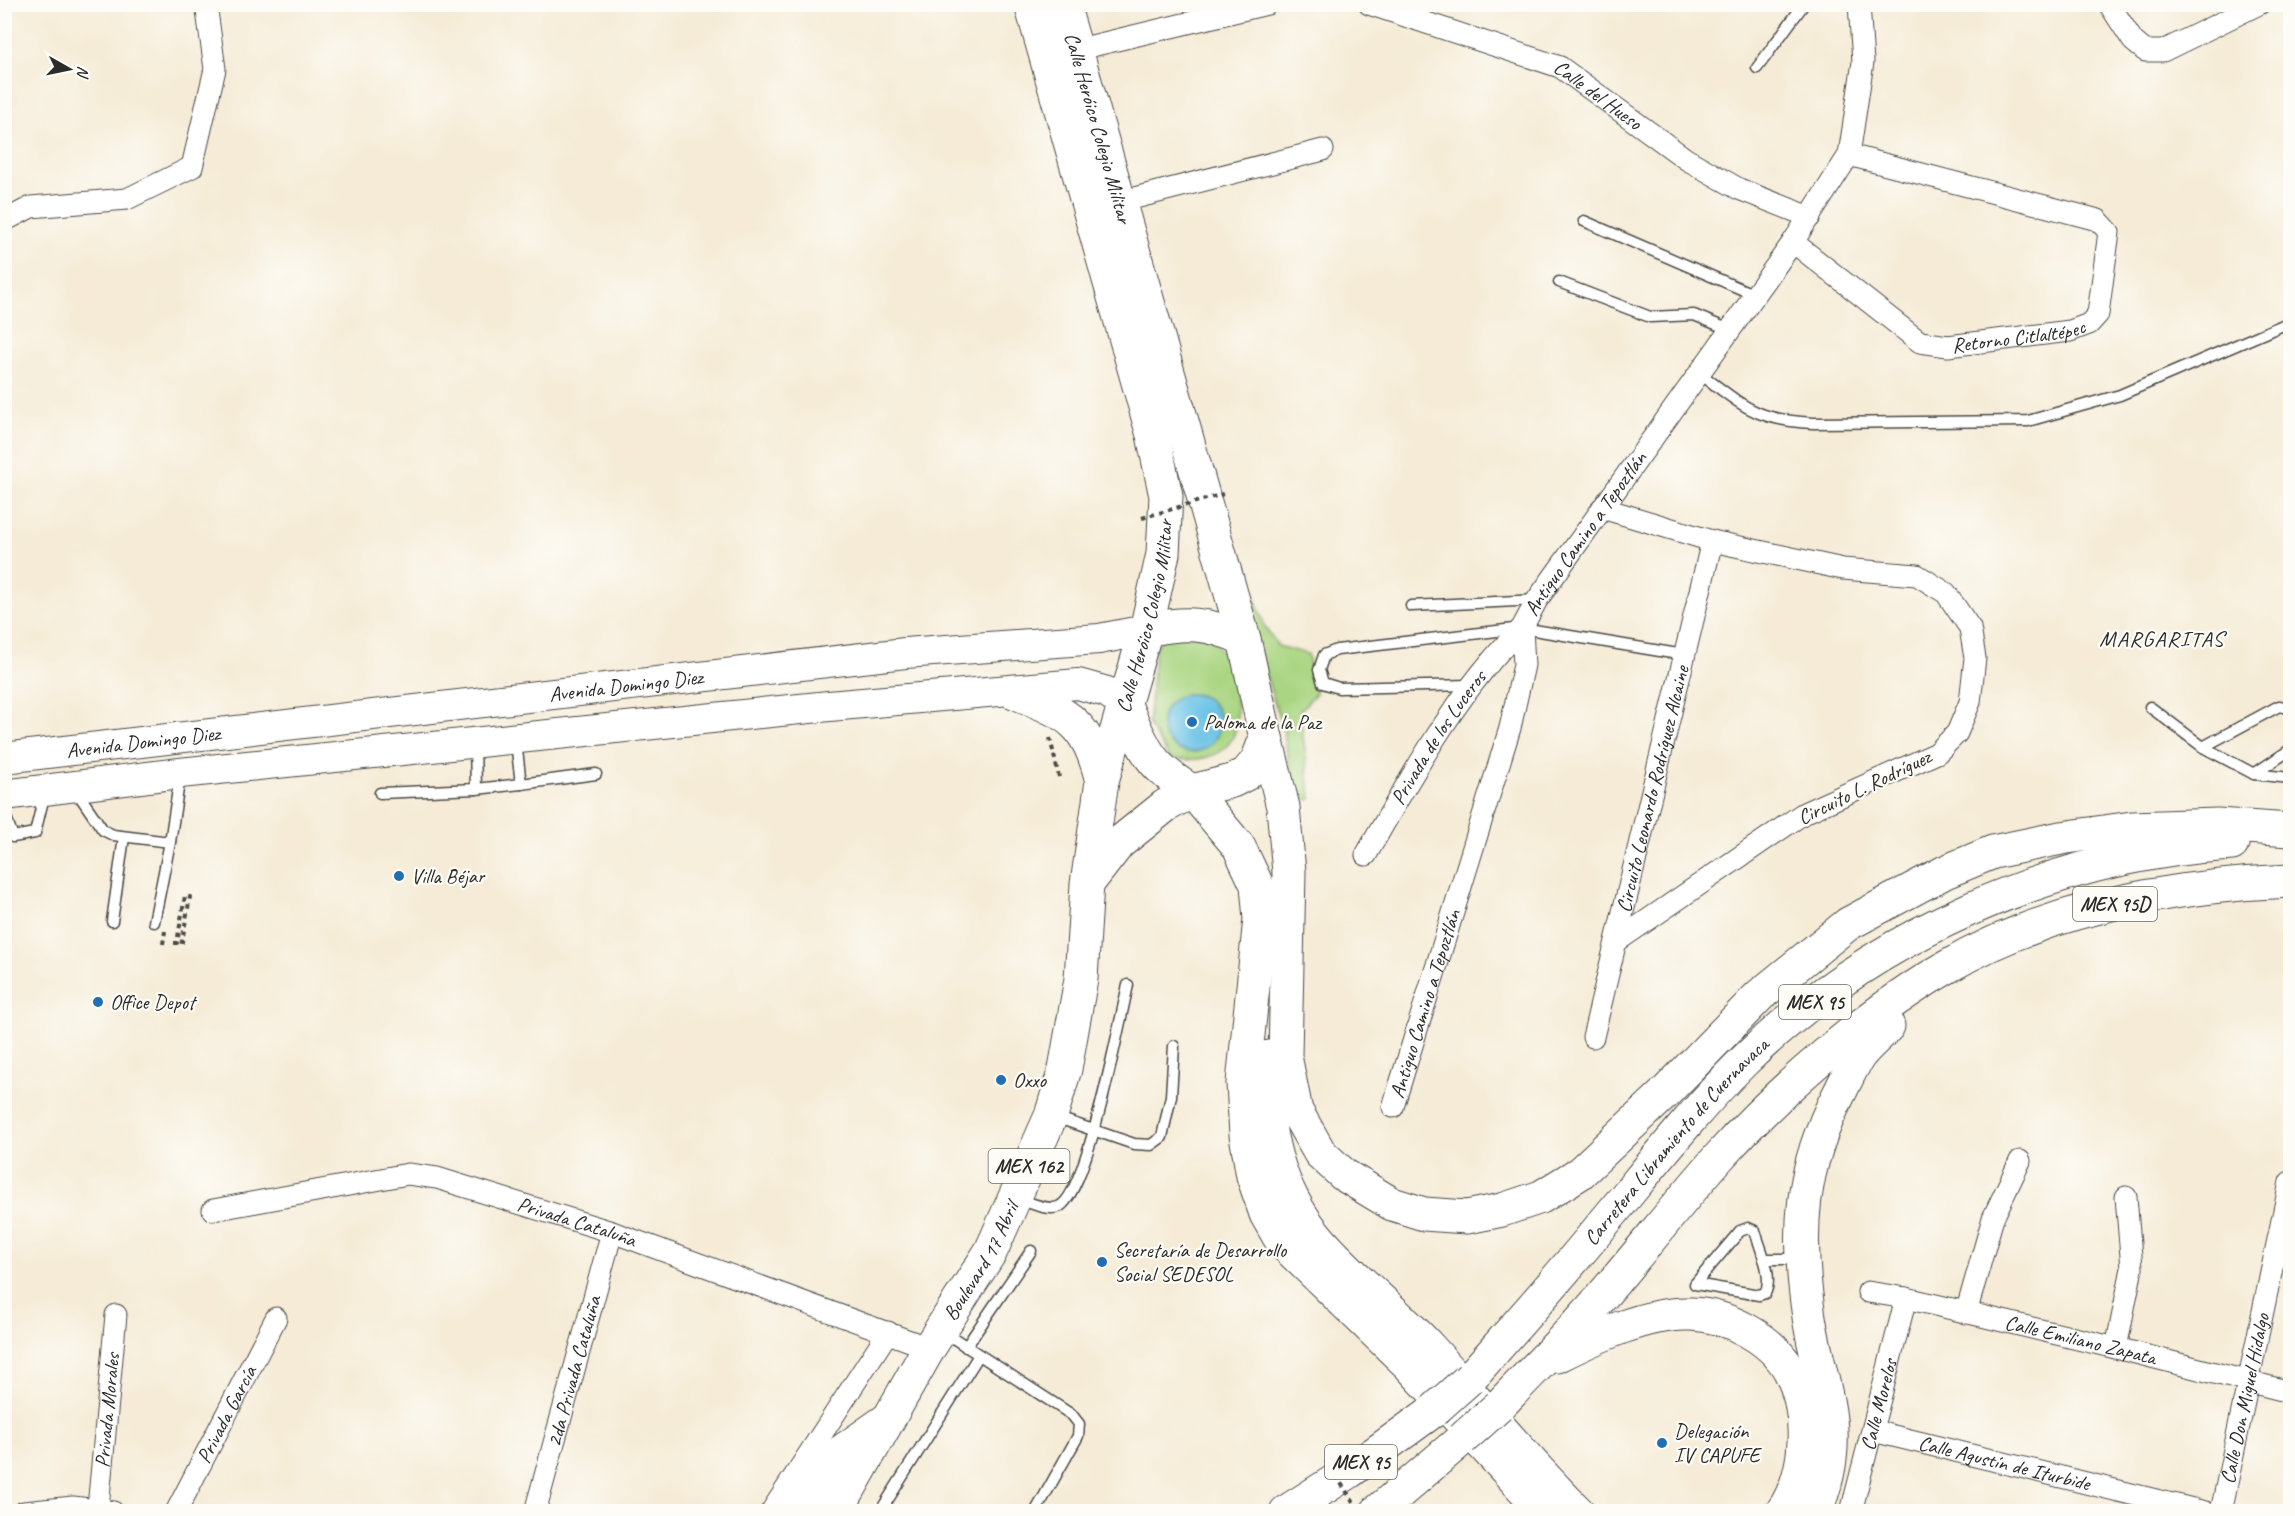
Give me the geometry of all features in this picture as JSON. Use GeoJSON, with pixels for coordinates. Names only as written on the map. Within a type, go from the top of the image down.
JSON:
{"type":"FeatureCollection","features":[{"type":"Feature","properties":{"kind":"main road","name":"Calle Heróico Colegio Militar"},"geometry":{"type":"LineString","coordinates":[[1031,4],[1153,435],[1166,496],[1163,554],[1146,630],[1125,705],[1150,760],[1166,776],[1192,791]]}},
{"type":"Feature","properties":{"kind":"main road","name":"Calle Heróico Colegio Militar"},"geometry":{"type":"LineString","coordinates":[[1063,4],[1244,639],[1283,807],[1289,872],[1287,985]]}},
{"type":"Feature","properties":{"kind":"main road","name":"Avenida Domingo Diez"},"geometry":{"type":"LineString","coordinates":[[4,758],[905,653],[1099,639],[1182,624],[1200,624],[1244,639]]}},
{"type":"Feature","properties":{"kind":"main road"},"geometry":{"type":"LineString","coordinates":[[905,653],[910,687],[908,699]]}},
{"type":"Feature","properties":{"kind":"main road","name":"Avenida Domingo Diez"},"geometry":{"type":"LineString","coordinates":[[4,795],[180,773],[515,738],[908,699],[1014,692],[1078,684],[1107,692],[1125,705]]}},
{"type":"Feature","properties":{"kind":"main road"},"geometry":{"type":"LineString","coordinates":[[1014,692],[1044,704],[1077,724],[1087,735],[1102,781]]}},
{"type":"Feature","properties":{"kind":"main road","name":"Boulevard 17 Abril"},"geometry":{"type":"LineString","coordinates":[[836,1512],[888,1419],[945,1342],[991,1251],[1052,1116],[1065,1069],[1081,979],[1087,884],[1102,781],[1125,705]]}},
{"type":"Feature","properties":{"kind":"main road"},"geometry":{"type":"LineString","coordinates":[[1087,884],[1119,843],[1165,806],[1192,791],[1232,781],[1246,774],[1257,761],[1266,738]]}},
{"type":"Feature","properties":{"kind":"main road"},"geometry":{"type":"LineString","coordinates":[[1192,791],[1239,847],[1257,885],[1260,919],[1243,1083],[1246,1135],[1253,1176],[1266,1214],[1282,1242],[1411,1367],[1545,1512]]}},
{"type":"Feature","properties":{"kind":"main road"},"geometry":{"type":"LineString","coordinates":[[1287,985],[1285,1056],[1296,1111],[1320,1153],[1344,1175],[1392,1204],[1424,1214],[1467,1217],[1541,1197],[1580,1173],[1663,1095],[1776,981],[1848,924],[1945,872],[1993,852],[2061,837],[2132,828],[2217,825],[2290,830]]}},
{"type":"Feature","properties":{"kind":"main road","name":"Carretera Libramiento de Cuernavaca"},"geometry":{"type":"LineString","coordinates":[[1286,1512],[1348,1472],[1433,1411],[1470,1378],[1563,1274],[1694,1114],[1743,1062],[1850,975],[1935,927],[2000,896],[2046,879],[2098,865],[2159,853],[2229,844],[2290,842]]}},
{"type":"Feature","properties":{"kind":"main road","name":"MEX 95D"},"geometry":{"type":"LineString","coordinates":[[1949,965],[2010,936],[2105,906],[2174,891],[2228,884],[2290,881]]}},
{"type":"Feature","properties":{"kind":"main road"},"geometry":{"type":"LineString","coordinates":[[1815,1512],[1826,1486],[1832,1424],[1809,1317],[1802,1204],[1809,1165],[1827,1118],[1859,1056],[1949,965]]}},
{"type":"Feature","properties":{"kind":"main road","name":"Carretera Libramiento de Cuernavaca"},"geometry":{"type":"LineString","coordinates":[[1377,1512],[1499,1406],[1581,1319],[1721,1155],[1773,1104],[1857,1030],[1900,996],[1949,965]]}},
{"type":"Feature","properties":{"kind":"main road"},"geometry":{"type":"LineString","coordinates":[[1287,985],[1271,1042],[1265,1082],[1269,1124],[1280,1169],[1297,1208],[1320,1240],[1429,1348],[1536,1470],[1578,1512]]}},
{"type":"Feature","properties":{"kind":"main road"},"geometry":{"type":"LineString","coordinates":[[1539,1364],[1693,1300],[1765,1342],[1790,1370],[1801,1406],[1804,1451],[1793,1488],[1782,1512]]}},
{"type":"Feature","properties":{"kind":"main road"},"geometry":{"type":"LineString","coordinates":[[799,1512],[837,1454],[888,1419]]}},
{"type":"Feature","properties":{"kind":"street"},"geometry":{"type":"LineString","coordinates":[[4,221],[31,207],[127,199],[192,167],[215,69],[206,4]]}},
{"type":"Feature","properties":{"kind":"street"},"geometry":{"type":"LineString","coordinates":[[1076,50],[1268,4]]}},
{"type":"Feature","properties":{"kind":"street","name":"Calle del Hueso"},"geometry":{"type":"LineString","coordinates":[[1369,4],[1560,67],[1686,159],[1739,189],[1810,217]]}},
{"type":"Feature","properties":{"kind":"street","name":"Antiguo Camino a Tepoztlán"},"geometry":{"type":"LineString","coordinates":[[1393,1107],[1510,728],[1524,665],[1522,628],[1537,600],[1793,242],[1849,155],[1863,62],[1859,4]]}},
{"type":"Feature","properties":{"kind":"street"},"geometry":{"type":"LineString","coordinates":[[2109,4],[2133,41],[2145,51],[2163,51],[2259,4]]}},
{"type":"Feature","properties":{"kind":"street"},"geometry":{"type":"LineString","coordinates":[[1119,202],[1323,150]]}},
{"type":"Feature","properties":{"kind":"street","name":"Retorno Citlaltépec"},"geometry":{"type":"LineString","coordinates":[[1793,242],[1920,342],[1948,346],[2070,331],[2089,324],[2098,314],[2109,232],[2098,220],[1849,155]]}},
{"type":"Feature","properties":{"kind":"street","name":"Circuito L. Rodríguez"},"geometry":{"type":"LineString","coordinates":[[1602,508],[1712,541],[1843,569],[1917,576],[1946,593],[1970,628],[1975,658],[1970,702],[1957,734],[1937,753],[1804,813],[1617,941]]}},
{"type":"Feature","properties":{"kind":"street","name":"Circuito Leonardo Rodríguez Alcaine"},"geometry":{"type":"LineString","coordinates":[[1593,1037],[1712,541]]}},
{"type":"Feature","properties":{"kind":"street","name":"Privada de los Luceros"},"geometry":{"type":"LineString","coordinates":[[1366,855],[1471,685],[1499,650],[1522,628]]}},
{"type":"Feature","properties":{"kind":"street"},"geometry":{"type":"LineString","coordinates":[[1966,1313],[1993,1218],[2020,1161]]}},
{"type":"Feature","properties":{"kind":"street","name":"Privada Cataluña"},"geometry":{"type":"LineString","coordinates":[[213,1210],[408,1174],[437,1178],[612,1232],[888,1332],[945,1342]]}},
{"type":"Feature","properties":{"kind":"street","name":"Calle Don Miguel Hidalgo"},"geometry":{"type":"LineString","coordinates":[[2221,1512],[2290,1182]]}},
{"type":"Feature","properties":{"kind":"street"},"geometry":{"type":"LineString","coordinates":[[2116,1348],[2132,1268],[2126,1197]]}},
{"type":"Feature","properties":{"kind":"street","name":"2da Privada Cataluña"},"geometry":{"type":"LineString","coordinates":[[535,1512],[612,1232]]}},
{"type":"Feature","properties":{"kind":"street","name":"Calle Emiliano Zapata"},"geometry":{"type":"LineString","coordinates":[[1868,1292],[1906,1298],[2290,1392]]}},
{"type":"Feature","properties":{"kind":"street","name":"Calle Morelos"},"geometry":{"type":"LineString","coordinates":[[1851,1512],[1906,1298]]}},
{"type":"Feature","properties":{"kind":"street","name":"Privada Morales"},"geometry":{"type":"LineString","coordinates":[[105,1510],[116,1315]]}},
{"type":"Feature","properties":{"kind":"street","name":"Privada García"},"geometry":{"type":"LineString","coordinates":[[176,1512],[276,1318]]}},
{"type":"Feature","properties":{"kind":"street"},"geometry":{"type":"LineString","coordinates":[[771,1512],[888,1332]]}},
{"type":"Feature","properties":{"kind":"street","name":"Calle Agustín de Iturbide"},"geometry":{"type":"LineString","coordinates":[[1873,1431],[2205,1512]]}},
{"type":"Feature","properties":{"kind":"street"},"geometry":{"type":"LineString","coordinates":[[24,1512],[105,1510]]}},
{"type":"Feature","properties":{"kind":"lane"},"geometry":{"type":"LineString","coordinates":[[1757,68],[1804,4]]}},
{"type":"Feature","properties":{"kind":"lane"},"geometry":{"type":"LineString","coordinates":[[1584,221],[1755,295]]}},
{"type":"Feature","properties":{"kind":"lane"},"geometry":{"type":"LineString","coordinates":[[1559,282],[1650,317],[1694,315],[1730,330]]}},
{"type":"Feature","properties":{"kind":"lane"},"geometry":{"type":"LineString","coordinates":[[1699,373],[1753,413],[1778,421],[1813,423],[2028,421],[2120,395],[2290,322]]}},
{"type":"Feature","properties":{"kind":"lane"},"geometry":{"type":"LineString","coordinates":[[1411,606],[1537,600]]}},
{"type":"Feature","properties":{"kind":"lane"},"geometry":{"type":"LineString","coordinates":[[1471,685],[1339,688],[1323,683],[1319,670],[1324,655],[1337,650],[1522,628],[1684,655]]}},
{"type":"Feature","properties":{"kind":"lane"},"geometry":{"type":"LineString","coordinates":[[2203,747],[2278,706],[2290,708]]}},
{"type":"Feature","properties":{"kind":"lane"},"geometry":{"type":"LineString","coordinates":[[2150,707],[2203,747],[2254,774],[2290,778]]}},
{"type":"Feature","properties":{"kind":"lane"},"geometry":{"type":"LineString","coordinates":[[515,738],[521,784]]}},
{"type":"Feature","properties":{"kind":"lane"},"geometry":{"type":"LineString","coordinates":[[475,743],[476,789]]}},
{"type":"Feature","properties":{"kind":"lane"},"geometry":{"type":"LineString","coordinates":[[2254,774],[2290,750]]}},
{"type":"Feature","properties":{"kind":"lane"},"geometry":{"type":"LineString","coordinates":[[154,922],[170,842],[180,773]]}},
{"type":"Feature","properties":{"kind":"lane"},"geometry":{"type":"LineString","coordinates":[[380,793],[476,789],[596,774]]}},
{"type":"Feature","properties":{"kind":"lane"},"geometry":{"type":"LineString","coordinates":[[4,812],[14,837],[35,833],[59,788],[103,830],[124,837],[170,842]]}},
{"type":"Feature","properties":{"kind":"lane"},"geometry":{"type":"LineString","coordinates":[[112,921],[124,837]]}},
{"type":"Feature","properties":{"kind":"lane"},"geometry":{"type":"LineString","coordinates":[[1015,1198],[1051,1208],[1060,1207],[1069,1197],[1095,1131],[1128,985]]}},
{"type":"Feature","properties":{"kind":"lane"},"geometry":{"type":"LineString","coordinates":[[1052,1116],[1134,1144],[1151,1145],[1162,1137],[1171,1096],[1174,1046]]}},
{"type":"Feature","properties":{"kind":"lane"},"geometry":{"type":"LineString","coordinates":[[1748,1227],[1755,1232],[1764,1259],[1768,1288],[1765,1293],[1693,1300],[1740,1231],[1748,1227]]}},
{"type":"Feature","properties":{"kind":"lane"},"geometry":{"type":"LineString","coordinates":[[1031,1251],[945,1342],[979,1355],[1072,1415],[1079,1424],[1078,1436],[1036,1509]]}},
{"type":"Feature","properties":{"kind":"lane"},"geometry":{"type":"LineString","coordinates":[[1764,1259],[1804,1259]]}},
{"type":"Feature","properties":{"kind":"lane"},"geometry":{"type":"LineString","coordinates":[[880,1512],[979,1355]]}},
{"type":"Feature","properties":{"kind":"path"},"geometry":{"type":"LineString","coordinates":[[1142,518],[1223,494]]}},
{"type":"Feature","properties":{"kind":"path"},"geometry":{"type":"LineString","coordinates":[[1045,732],[1052,740],[1059,777]]}},
{"type":"Feature","properties":{"kind":"path"},"geometry":{"type":"LineString","coordinates":[[173,948],[182,896]]}},
{"type":"Feature","properties":{"kind":"path"},"geometry":{"type":"LineString","coordinates":[[174,943],[177,943],[185,896],[190,897],[181,947]]}},
{"type":"Feature","properties":{"kind":"path"},"geometry":{"type":"LineString","coordinates":[[1326,1461],[1360,1512]]}},
{"type":"Feature","properties":{"kind":"green space"},"geometry":{"type":"Polygon","coordinates":[[[1225,515],[1265,627],[1278,646],[1308,654],[1316,693],[1300,711],[1311,799],[1296,801],[1284,733],[1217,516],[1225,515]]]}},
{"type":"Feature","properties":{"kind":"green space"},"geometry":{"type":"Polygon","coordinates":[[[1169,634],[1205,635],[1218,646],[1229,668],[1233,681],[1237,721],[1230,742],[1225,748],[1211,756],[1194,760],[1170,759],[1148,724],[1156,646],[1169,634]]]}},
{"type":"Feature","properties":{"kind":"water","name":"Paloma de la Paz"},"geometry":{"type":"Polygon","coordinates":[[[1185,694],[1197,694],[1212,702],[1220,717],[1220,729],[1212,744],[1197,752],[1185,752],[1170,744],[1162,729],[1162,717],[1170,702],[1185,694]]]}},
{"type":"Feature","properties":{"kind":"place","name":"Paloma de la Paz"},"geometry":{"type":"Point","coordinates":[1192,722]}},
{"type":"Feature","properties":{"kind":"place","name":"Villa Béjar"},"geometry":{"type":"Point","coordinates":[399,876]}},
{"type":"Feature","properties":{"kind":"place","name":"Office Depot"},"geometry":{"type":"Point","coordinates":[98,1002]}},
{"type":"Feature","properties":{"kind":"place","name":"Oxxo"},"geometry":{"type":"Point","coordinates":[1001,1080]}},
{"type":"Feature","properties":{"kind":"place","name":"Secretaría de Desarrollo Social SEDESOL"},"geometry":{"type":"Point","coordinates":[1102,1262]}},
{"type":"Feature","properties":{"kind":"place","name":"Delegación IV CAPUFE"},"geometry":{"type":"Point","coordinates":[1662,1443]}},
{"type":"Feature","properties":{"kind":"district","name":"MARGARITAS"},"geometry":{"type":"Point","coordinates":[2162,638]}}]}
